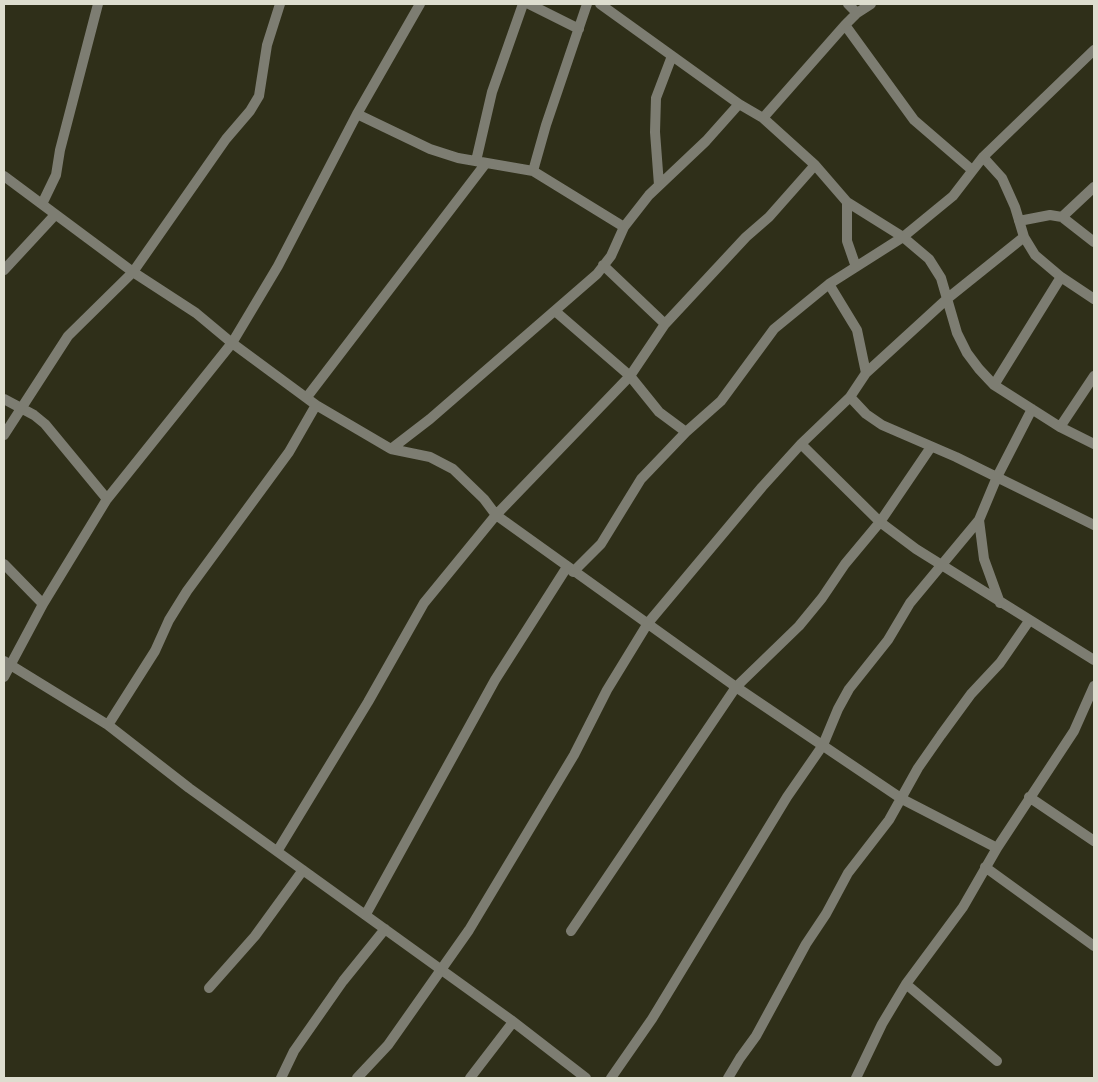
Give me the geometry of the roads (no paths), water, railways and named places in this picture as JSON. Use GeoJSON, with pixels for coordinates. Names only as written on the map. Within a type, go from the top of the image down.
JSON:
{"type":"FeatureCollection","features":[{"type":"Feature","properties":{"kind":"street"},"geometry":{"type":"LineString","coordinates":[[42,204],[56,175],[60,150],[98,4]]}},
{"type":"Feature","properties":{"kind":"street"},"geometry":{"type":"LineString","coordinates":[[4,435],[68,336],[133,272],[259,96],[267,45],[280,4]]}},
{"type":"Feature","properties":{"kind":"street"},"geometry":{"type":"LineString","coordinates":[[4,677],[7,663],[107,499],[232,343],[278,266],[357,114],[420,4]]}},
{"type":"Feature","properties":{"kind":"street"},"geometry":{"type":"LineString","coordinates":[[307,397],[481,162],[492,92],[523,4]]}},
{"type":"Feature","properties":{"kind":"street"},"geometry":{"type":"LineString","coordinates":[[529,4],[579,29]]}},
{"type":"Feature","properties":{"kind":"street"},"geometry":{"type":"LineString","coordinates":[[534,171],[546,125],[587,4]]}},
{"type":"Feature","properties":{"kind":"street"},"geometry":{"type":"LineString","coordinates":[[600,4],[739,104],[762,118],[815,165],[847,202],[903,237],[928,259],[935,267],[948,298],[957,333],[967,353],[994,385],[1060,427],[1094,444]]}},
{"type":"Feature","properties":{"kind":"street"},"geometry":{"type":"LineString","coordinates":[[848,4],[858,13]]}},
{"type":"Feature","properties":{"kind":"street"},"geometry":{"type":"LineString","coordinates":[[762,118],[845,25],[871,4]]}},
{"type":"Feature","properties":{"kind":"street"},"geometry":{"type":"LineString","coordinates":[[845,25],[914,120],[972,170]]}},
{"type":"Feature","properties":{"kind":"street"},"geometry":{"type":"LineString","coordinates":[[366,914],[496,680],[570,569],[601,544],[641,479],[686,432],[721,401],[774,330],[829,284],[903,237],[953,196],[983,158],[1094,50]]}},
{"type":"Feature","properties":{"kind":"street"},"geometry":{"type":"LineString","coordinates":[[659,184],[655,132],[656,98],[672,56]]}},
{"type":"Feature","properties":{"kind":"street"},"geometry":{"type":"LineString","coordinates":[[391,449],[430,419],[555,311],[603,265],[611,256],[624,228],[659,184],[706,141],[739,104]]}},
{"type":"Feature","properties":{"kind":"street"},"geometry":{"type":"LineString","coordinates":[[357,114],[430,149],[458,158],[534,171],[624,228]]}},
{"type":"Feature","properties":{"kind":"street"},"geometry":{"type":"LineString","coordinates":[[983,158],[1002,178],[1024,237],[1035,255],[1061,278],[1094,299]]}},
{"type":"Feature","properties":{"kind":"street"},"geometry":{"type":"LineString","coordinates":[[278,850],[368,702],[424,603],[496,515],[630,376],[664,324],[746,236],[769,217],[815,165]]}},
{"type":"Feature","properties":{"kind":"street"},"geometry":{"type":"LineString","coordinates":[[4,176],[42,204],[54,216],[133,272],[196,313],[232,343],[316,405],[391,449],[430,457],[453,470],[484,499],[496,515],[736,687],[902,799],[997,848]]}},
{"type":"Feature","properties":{"kind":"street"},"geometry":{"type":"LineString","coordinates":[[1062,217],[1094,187]]}},
{"type":"Feature","properties":{"kind":"street"},"geometry":{"type":"LineString","coordinates":[[847,202],[848,241],[856,267]]}},
{"type":"Feature","properties":{"kind":"street"},"geometry":{"type":"LineString","coordinates":[[1019,221],[1050,215],[1062,217],[1094,242]]}},
{"type":"Feature","properties":{"kind":"street"},"geometry":{"type":"LineString","coordinates":[[4,270],[54,216]]}},
{"type":"Feature","properties":{"kind":"street"},"geometry":{"type":"LineString","coordinates":[[357,1078],[388,1045],[469,930],[574,755],[607,690],[648,623],[762,486],[801,444],[850,397],[866,373],[948,298],[1024,237]]}},
{"type":"Feature","properties":{"kind":"street"},"geometry":{"type":"LineString","coordinates":[[603,265],[664,324]]}},
{"type":"Feature","properties":{"kind":"street"},"geometry":{"type":"LineString","coordinates":[[994,385],[1061,278]]}},
{"type":"Feature","properties":{"kind":"street"},"geometry":{"type":"LineString","coordinates":[[829,284],[860,338],[866,373]]}},
{"type":"Feature","properties":{"kind":"street"},"geometry":{"type":"LineString","coordinates":[[555,311],[630,376],[659,412],[686,432]]}},
{"type":"Feature","properties":{"kind":"street"},"geometry":{"type":"LineString","coordinates":[[1060,427],[1094,376]]}},
{"type":"Feature","properties":{"kind":"street"},"geometry":{"type":"LineString","coordinates":[[850,397],[866,414],[882,425],[996,477],[1094,525]]}},
{"type":"Feature","properties":{"kind":"street"},"geometry":{"type":"LineString","coordinates":[[4,399],[45,424],[107,499]]}},
{"type":"Feature","properties":{"kind":"street"},"geometry":{"type":"LineString","coordinates":[[108,725],[155,651],[169,620],[187,592],[289,452],[316,405]]}},
{"type":"Feature","properties":{"kind":"street"},"geometry":{"type":"LineString","coordinates":[[611,1078],[652,1019],[787,797],[822,745],[849,689],[888,640],[910,603],[979,520],[996,477],[1032,409]]}},
{"type":"Feature","properties":{"kind":"street"},"geometry":{"type":"LineString","coordinates":[[801,444],[880,522],[941,566],[1029,622],[1094,660]]}},
{"type":"Feature","properties":{"kind":"street"},"geometry":{"type":"LineString","coordinates":[[571,931],[736,687],[799,626],[822,598],[845,564],[880,522],[931,447]]}},
{"type":"Feature","properties":{"kind":"street"},"geometry":{"type":"LineString","coordinates":[[979,520],[984,558],[1000,603]]}},
{"type":"Feature","properties":{"kind":"street"},"geometry":{"type":"LineString","coordinates":[[4,564],[43,604]]}},
{"type":"Feature","properties":{"kind":"street"},"geometry":{"type":"LineString","coordinates":[[728,1078],[756,1036],[806,944],[826,914],[848,873],[902,799],[918,768],[971,694],[1000,663],[1029,622]]}},
{"type":"Feature","properties":{"kind":"street"},"geometry":{"type":"LineString","coordinates":[[7,663],[108,725],[189,788],[278,850],[302,870],[366,914],[441,971],[514,1022],[586,1078]]}},
{"type":"Feature","properties":{"kind":"street"},"geometry":{"type":"LineString","coordinates":[[856,1078],[882,1024],[906,984],[963,907],[985,867],[1074,730],[1094,686]]}},
{"type":"Feature","properties":{"kind":"street"},"geometry":{"type":"LineString","coordinates":[[1029,797],[1094,841]]}},
{"type":"Feature","properties":{"kind":"street"},"geometry":{"type":"LineString","coordinates":[[985,867],[1094,946]]}},
{"type":"Feature","properties":{"kind":"street"},"geometry":{"type":"LineString","coordinates":[[209,988],[250,943],[302,870]]}},
{"type":"Feature","properties":{"kind":"street"},"geometry":{"type":"LineString","coordinates":[[281,1078],[294,1050],[343,981],[385,929]]}},
{"type":"Feature","properties":{"kind":"street"},"geometry":{"type":"LineString","coordinates":[[906,984],[997,1061]]}},
{"type":"Feature","properties":{"kind":"street"},"geometry":{"type":"LineString","coordinates":[[470,1078],[514,1022]]}}]}
